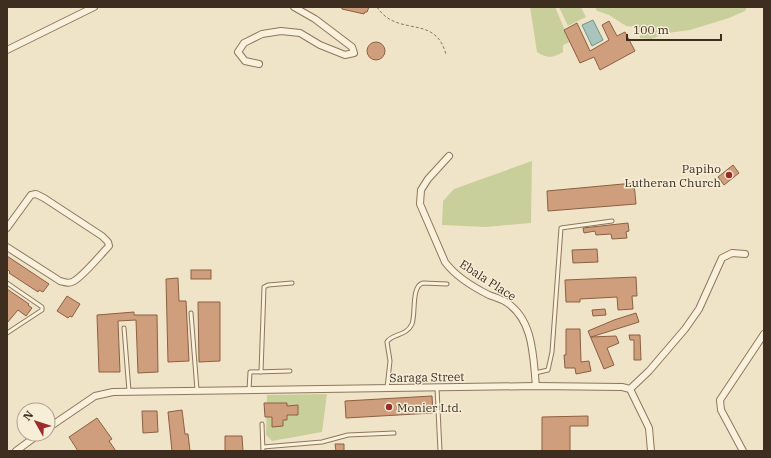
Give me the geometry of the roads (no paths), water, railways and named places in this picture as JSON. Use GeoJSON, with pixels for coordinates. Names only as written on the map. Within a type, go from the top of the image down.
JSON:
{"type":"FeatureCollection","features":[{"type":"Feature","properties":{"kind":"street"},"geometry":{"type":"LineString","coordinates":[[7,50],[94,7]]}},
{"type":"Feature","properties":{"kind":"street"},"geometry":{"type":"LineString","coordinates":[[259,64],[245,61],[238,52],[244,43],[262,34],[282,31],[300,33],[320,45],[345,55],[354,53],[352,47],[316,19],[294,7]]}},
{"type":"Feature","properties":{"kind":"street","name":"Ebala Place"},"geometry":{"type":"LineString","coordinates":[[449,156],[428,179],[421,190],[420,204],[445,262],[451,270],[468,283],[506,302],[517,312],[526,327],[533,346],[536,386]]}},
{"type":"Feature","properties":{"kind":"street"},"geometry":{"type":"LineString","coordinates":[[7,228],[30,195],[36,194],[102,236],[108,242],[109,246],[79,278],[67,283],[60,281],[7,247]]}},
{"type":"Feature","properties":{"kind":"street"},"geometry":{"type":"LineString","coordinates":[[651,451],[650,428],[630,389],[649,371],[685,329],[699,309],[722,258],[732,253],[745,254]]}},
{"type":"Feature","properties":{"kind":"street"},"geometry":{"type":"LineString","coordinates":[[743,451],[721,410],[720,400],[764,334]]}},
{"type":"Feature","properties":{"kind":"street","name":"Saraga Street"},"geometry":{"type":"LineString","coordinates":[[56,423],[95,396],[113,392],[129,391],[536,386],[622,387],[630,389]]}},
{"type":"Feature","properties":{"kind":"street"},"geometry":{"type":"LineString","coordinates":[[16,451],[28,442]]}},
{"type":"Feature","properties":{"kind":"lane"},"geometry":{"type":"LineString","coordinates":[[535,373],[548,370],[552,352],[561,228],[612,221]]}},
{"type":"Feature","properties":{"kind":"lane"},"geometry":{"type":"LineString","coordinates":[[7,283],[42,307],[42,310],[7,333]]}},
{"type":"Feature","properties":{"kind":"lane"},"geometry":{"type":"LineString","coordinates":[[261,372],[264,287],[268,285],[292,283]]}},
{"type":"Feature","properties":{"kind":"lane"},"geometry":{"type":"LineString","coordinates":[[387,388],[390,362],[387,342],[390,338],[405,332],[411,326],[415,311],[416,290],[418,286],[422,283],[447,284]]}},
{"type":"Feature","properties":{"kind":"lane"},"geometry":{"type":"LineString","coordinates":[[192,313],[197,390]]}},
{"type":"Feature","properties":{"kind":"lane"},"geometry":{"type":"LineString","coordinates":[[124,328],[129,391]]}},
{"type":"Feature","properties":{"kind":"lane"},"geometry":{"type":"LineString","coordinates":[[250,390],[250,372],[290,371]]}},
{"type":"Feature","properties":{"kind":"lane"},"geometry":{"type":"LineString","coordinates":[[437,388],[440,451]]}},
{"type":"Feature","properties":{"kind":"lane"},"geometry":{"type":"LineString","coordinates":[[262,424],[263,449],[322,442],[348,435],[394,433]]}},
{"type":"Feature","properties":{"kind":"water"},"geometry":{"type":"Polygon","coordinates":[[[593,20],[603,40],[592,46],[582,25],[593,20]]]}},
{"type":"Feature","properties":{"kind":"place","name":"Papiho Lutheran Church"},"geometry":{"type":"Point","coordinates":[729,175]}},
{"type":"Feature","properties":{"kind":"place","name":"Monier Ltd."},"geometry":{"type":"Point","coordinates":[389,407]}}]}
